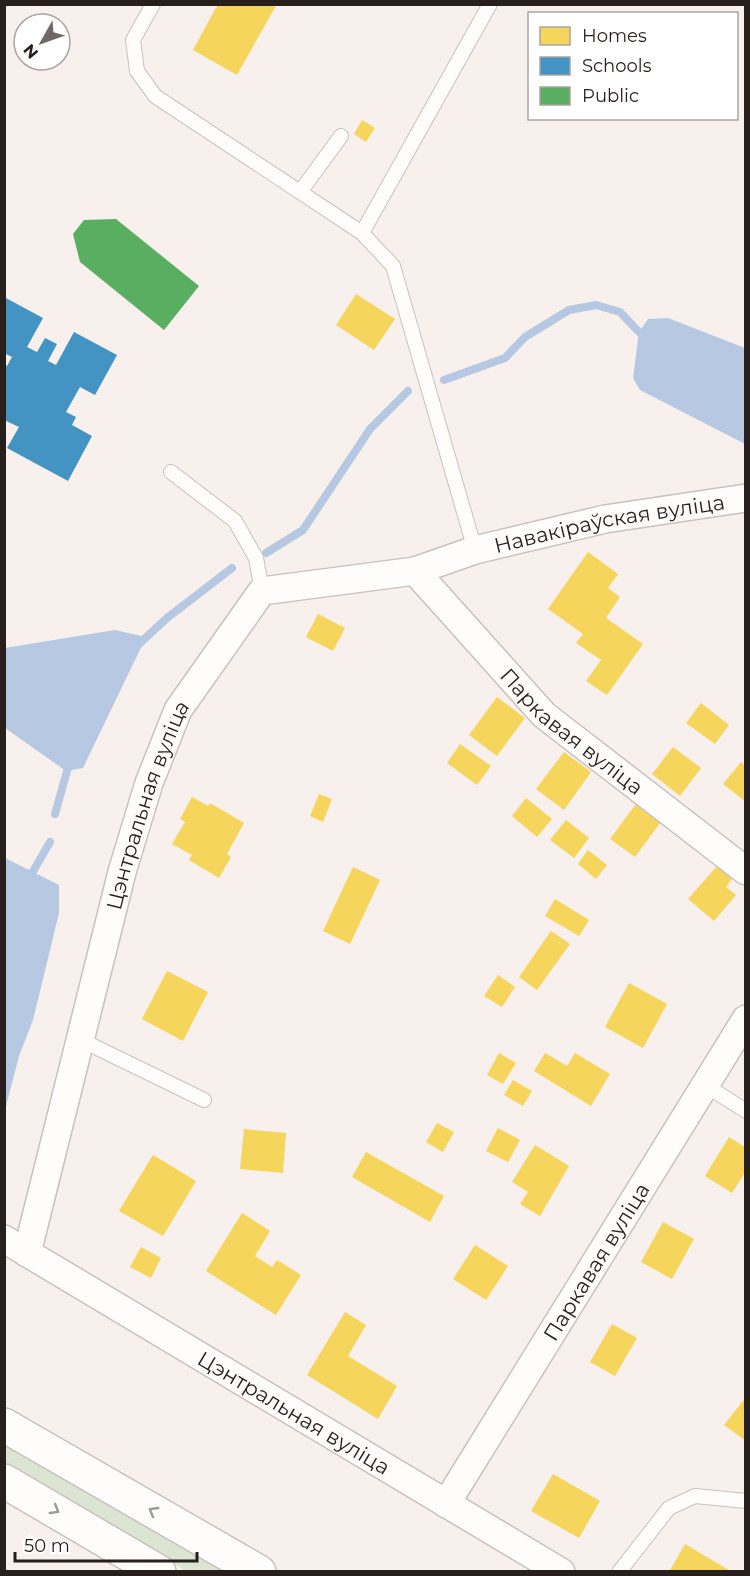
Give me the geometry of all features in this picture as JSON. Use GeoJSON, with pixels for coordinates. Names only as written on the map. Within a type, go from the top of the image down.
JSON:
{"type":"FeatureCollection","features":[{"type":"Feature","properties":{"kind":"main road"},"geometry":{"type":"LineString","coordinates":[[4,1425],[259,1572]]}},
{"type":"Feature","properties":{"kind":"main road"},"geometry":{"type":"LineString","coordinates":[[4,1481],[159,1572]]}},
{"type":"Feature","properties":{"kind":"street","name":"Навакіраўская вуліца"},"geometry":{"type":"LineString","coordinates":[[475,550],[605,519],[746,498]]}},
{"type":"Feature","properties":{"kind":"street"},"geometry":{"type":"LineString","coordinates":[[262,591],[416,571],[475,550]]}},
{"type":"Feature","properties":{"kind":"street","name":"Паркавая вуліца"},"geometry":{"type":"LineString","coordinates":[[416,571],[544,715],[746,871]]}},
{"type":"Feature","properties":{"kind":"street","name":"Цэнтральная вуліца"},"geometry":{"type":"LineString","coordinates":[[27,1253],[122,872],[149,783],[178,710],[262,591]]}},
{"type":"Feature","properties":{"kind":"street","name":"Паркавая вуліца"},"geometry":{"type":"LineString","coordinates":[[446,1504],[746,1019]]}},
{"type":"Feature","properties":{"kind":"street","name":"Цэнтральная вуліца"},"geometry":{"type":"LineString","coordinates":[[4,1239],[561,1572]]}},
{"type":"Feature","properties":{"kind":"lane"},"geometry":{"type":"LineString","coordinates":[[153,4],[133,40],[137,71],[155,96],[362,233],[393,266],[475,550]]}},
{"type":"Feature","properties":{"kind":"lane"},"geometry":{"type":"LineString","coordinates":[[362,233],[490,4]]}},
{"type":"Feature","properties":{"kind":"lane"},"geometry":{"type":"LineString","coordinates":[[300,192],[341,136]]}},
{"type":"Feature","properties":{"kind":"lane"},"geometry":{"type":"LineString","coordinates":[[171,472],[235,521],[256,558],[262,591]]}},
{"type":"Feature","properties":{"kind":"lane"},"geometry":{"type":"LineString","coordinates":[[81,1040],[204,1100]]}},
{"type":"Feature","properties":{"kind":"lane"},"geometry":{"type":"LineString","coordinates":[[705,1085],[746,1111]]}},
{"type":"Feature","properties":{"kind":"lane"},"geometry":{"type":"LineString","coordinates":[[619,1572],[669,1508],[694,1496],[746,1501]]}},
{"type":"Feature","properties":{"kind":"green space"},"geometry":{"type":"Polygon","coordinates":[[[5,1442],[229,1571],[186,1571],[5,1466],[5,1442]]]}},
{"type":"Feature","properties":{"kind":"water"},"geometry":{"type":"Polygon","coordinates":[[[668,318],[745,348],[745,444],[640,390],[633,378],[639,332],[648,319],[668,318]]]}},
{"type":"Feature","properties":{"kind":"water"},"geometry":{"type":"Polygon","coordinates":[[[115,630],[146,637],[83,768],[66,771],[5,728],[5,648],[115,630]]]}},
{"type":"Feature","properties":{"kind":"water"},"geometry":{"type":"Polygon","coordinates":[[[5,858],[59,885],[59,913],[33,1020],[19,1056],[5,1110],[5,858]]]}},
{"type":"Feature","properties":{"kind":"building: Homes"},"geometry":{"type":"Polygon","coordinates":[[[218,4],[277,4],[237,75],[193,50],[218,4]]]}},
{"type":"Feature","properties":{"kind":"building: Homes"},"geometry":{"type":"Polygon","coordinates":[[[362,120],[375,128],[366,142],[354,134],[362,120]]]}},
{"type":"Feature","properties":{"kind":"building: Homes"},"geometry":{"type":"Polygon","coordinates":[[[356,294],[395,319],[374,350],[336,325],[356,294]]]}},
{"type":"Feature","properties":{"kind":"building: Homes"},"geometry":{"type":"Polygon","coordinates":[[[588,552],[618,574],[608,588],[620,597],[606,618],[643,644],[607,695],[586,681],[601,660],[576,643],[583,634],[548,609],[588,552]]]}},
{"type":"Feature","properties":{"kind":"building: Homes"},"geometry":{"type":"Polygon","coordinates":[[[318,614],[345,628],[333,651],[306,637],[318,614]]]}},
{"type":"Feature","properties":{"kind":"building: Homes"},"geometry":{"type":"Polygon","coordinates":[[[497,697],[525,718],[497,756],[469,735],[497,697]]]}},
{"type":"Feature","properties":{"kind":"building: Homes"},"geometry":{"type":"Polygon","coordinates":[[[701,703],[729,725],[715,744],[686,723],[701,703]]]}},
{"type":"Feature","properties":{"kind":"building: Homes"},"geometry":{"type":"Polygon","coordinates":[[[460,744],[491,766],[477,785],[447,763],[460,744]]]}},
{"type":"Feature","properties":{"kind":"building: Homes"},"geometry":{"type":"Polygon","coordinates":[[[673,747],[701,768],[680,796],[652,774],[673,747]]]}},
{"type":"Feature","properties":{"kind":"building: Homes"},"geometry":{"type":"Polygon","coordinates":[[[564,752],[591,772],[564,810],[536,789],[564,752]]]}},
{"type":"Feature","properties":{"kind":"building: Homes"},"geometry":{"type":"Polygon","coordinates":[[[741,762],[746,766],[746,802],[723,784],[741,762]]]}},
{"type":"Feature","properties":{"kind":"building: Homes"},"geometry":{"type":"Polygon","coordinates":[[[319,794],[332,799],[323,822],[310,816],[319,794]]]}},
{"type":"Feature","properties":{"kind":"building: Homes"},"geometry":{"type":"Polygon","coordinates":[[[192,797],[208,806],[210,803],[244,823],[227,854],[231,857],[219,878],[189,860],[192,855],[172,844],[185,822],[180,819],[192,797]]]}},
{"type":"Feature","properties":{"kind":"building: Homes"},"geometry":{"type":"Polygon","coordinates":[[[526,798],[552,819],[537,837],[512,816],[526,798]]]}},
{"type":"Feature","properties":{"kind":"building: Homes"},"geometry":{"type":"Polygon","coordinates":[[[638,801],[663,819],[635,857],[610,839],[638,801]]]}},
{"type":"Feature","properties":{"kind":"building: Homes"},"geometry":{"type":"Polygon","coordinates":[[[566,820],[589,838],[574,858],[550,840],[566,820]]]}},
{"type":"Feature","properties":{"kind":"building: Homes"},"geometry":{"type":"Polygon","coordinates":[[[588,850],[607,865],[596,879],[578,864],[588,850]]]}},
{"type":"Feature","properties":{"kind":"building: Homes"},"geometry":{"type":"Polygon","coordinates":[[[717,866],[732,879],[726,887],[736,895],[714,921],[688,899],[717,866]]]}},
{"type":"Feature","properties":{"kind":"building: Homes"},"geometry":{"type":"Polygon","coordinates":[[[353,867],[380,880],[350,944],[323,931],[353,867]]]}},
{"type":"Feature","properties":{"kind":"building: Homes"},"geometry":{"type":"Polygon","coordinates":[[[555,899],[589,920],[579,936],[545,916],[555,899]]]}},
{"type":"Feature","properties":{"kind":"building: Homes"},"geometry":{"type":"Polygon","coordinates":[[[551,931],[570,944],[537,990],[519,977],[551,931]]]}},
{"type":"Feature","properties":{"kind":"building: Homes"},"geometry":{"type":"Polygon","coordinates":[[[167,971],[208,992],[183,1041],[142,1019],[167,971]]]}},
{"type":"Feature","properties":{"kind":"building: Homes"},"geometry":{"type":"Polygon","coordinates":[[[498,975],[515,987],[502,1007],[484,996],[498,975]]]}},
{"type":"Feature","properties":{"kind":"building: Homes"},"geometry":{"type":"Polygon","coordinates":[[[629,983],[667,1004],[643,1048],[605,1027],[629,983]]]}},
{"type":"Feature","properties":{"kind":"building: Homes"},"geometry":{"type":"Polygon","coordinates":[[[499,1053],[516,1063],[503,1084],[487,1075],[499,1053]]]}},
{"type":"Feature","properties":{"kind":"building: Homes"},"geometry":{"type":"Polygon","coordinates":[[[545,1053],[567,1066],[575,1053],[610,1074],[591,1106],[534,1071],[545,1053]]]}},
{"type":"Feature","properties":{"kind":"building: Homes"},"geometry":{"type":"Polygon","coordinates":[[[513,1080],[532,1091],[523,1106],[504,1095],[513,1080]]]}},
{"type":"Feature","properties":{"kind":"building: Homes"},"geometry":{"type":"Polygon","coordinates":[[[437,1123],[454,1132],[443,1152],[426,1142],[437,1123]]]}},
{"type":"Feature","properties":{"kind":"building: Homes"},"geometry":{"type":"Polygon","coordinates":[[[498,1128],[520,1140],[508,1162],[486,1151],[498,1128]]]}},
{"type":"Feature","properties":{"kind":"building: Homes"},"geometry":{"type":"Polygon","coordinates":[[[244,1129],[286,1133],[283,1173],[240,1169],[244,1129]]]}},
{"type":"Feature","properties":{"kind":"building: Homes"},"geometry":{"type":"Polygon","coordinates":[[[729,1137],[746,1148],[746,1171],[732,1193],[705,1176],[729,1137]]]}},
{"type":"Feature","properties":{"kind":"building: Homes"},"geometry":{"type":"Polygon","coordinates":[[[535,1145],[569,1166],[540,1216],[520,1204],[528,1192],[512,1182],[535,1145]]]}},
{"type":"Feature","properties":{"kind":"building: Homes"},"geometry":{"type":"Polygon","coordinates":[[[366,1152],[444,1196],[430,1222],[352,1177],[366,1152]]]}},
{"type":"Feature","properties":{"kind":"building: Homes"},"geometry":{"type":"Polygon","coordinates":[[[153,1155],[196,1181],[163,1236],[119,1211],[153,1155]]]}},
{"type":"Feature","properties":{"kind":"building: Homes"},"geometry":{"type":"Polygon","coordinates":[[[242,1213],[270,1231],[255,1256],[272,1267],[277,1260],[301,1275],[276,1315],[206,1271],[242,1213]]]}},
{"type":"Feature","properties":{"kind":"building: Homes"},"geometry":{"type":"Polygon","coordinates":[[[663,1222],[694,1239],[672,1279],[641,1262],[663,1222]]]}},
{"type":"Feature","properties":{"kind":"building: Homes"},"geometry":{"type":"Polygon","coordinates":[[[475,1245],[508,1266],[486,1300],[453,1279],[475,1245]]]}},
{"type":"Feature","properties":{"kind":"building: Homes"},"geometry":{"type":"Polygon","coordinates":[[[141,1247],[161,1258],[151,1278],[130,1267],[141,1247]]]}},
{"type":"Feature","properties":{"kind":"building: Homes"},"geometry":{"type":"Polygon","coordinates":[[[345,1312],[366,1325],[348,1356],[397,1386],[378,1419],[307,1375],[345,1312]]]}},
{"type":"Feature","properties":{"kind":"building: Homes"},"geometry":{"type":"Polygon","coordinates":[[[612,1324],[637,1338],[615,1376],[590,1362],[612,1324]]]}},
{"type":"Feature","properties":{"kind":"building: Homes"},"geometry":{"type":"Polygon","coordinates":[[[746,1397],[746,1441],[724,1425],[746,1397]]]}},
{"type":"Feature","properties":{"kind":"building: Homes"},"geometry":{"type":"Polygon","coordinates":[[[553,1474],[600,1501],[579,1538],[531,1511],[553,1474]]]}},
{"type":"Feature","properties":{"kind":"building: Homes"},"geometry":{"type":"Polygon","coordinates":[[[685,1544],[732,1572],[669,1572],[685,1544]]]}},
{"type":"Feature","properties":{"kind":"building: Schools"},"geometry":{"type":"Polygon","coordinates":[[[4,297],[43,318],[27,347],[37,352],[45,338],[57,344],[48,361],[56,365],[74,332],[117,355],[95,395],[80,387],[66,412],[76,417],[72,425],[92,436],[68,481],[7,448],[19,427],[4,420],[4,365],[7,366],[12,357],[4,353],[4,297]]]}},
{"type":"Feature","properties":{"kind":"building: Public"},"geometry":{"type":"Polygon","coordinates":[[[116,219],[199,286],[164,330],[80,262],[73,234],[84,220],[116,219]]]}},
{"type":"Feature","properties":{"kind":"waterway"},"geometry":{"type":"LineString","coordinates":[[444,380],[505,358],[525,337],[569,310],[596,305],[620,312],[639,332],[648,336]]}},
{"type":"Feature","properties":{"kind":"waterway"},"geometry":{"type":"LineString","coordinates":[[266,553],[303,530],[370,429],[408,391]]}},
{"type":"Feature","properties":{"kind":"waterway"},"geometry":{"type":"LineString","coordinates":[[139,644],[167,618],[232,568]]}},
{"type":"Feature","properties":{"kind":"waterway"},"geometry":{"type":"LineString","coordinates":[[55,814],[69,764]]}},
{"type":"Feature","properties":{"kind":"waterway"},"geometry":{"type":"LineString","coordinates":[[28,880],[50,842]]}}]}
